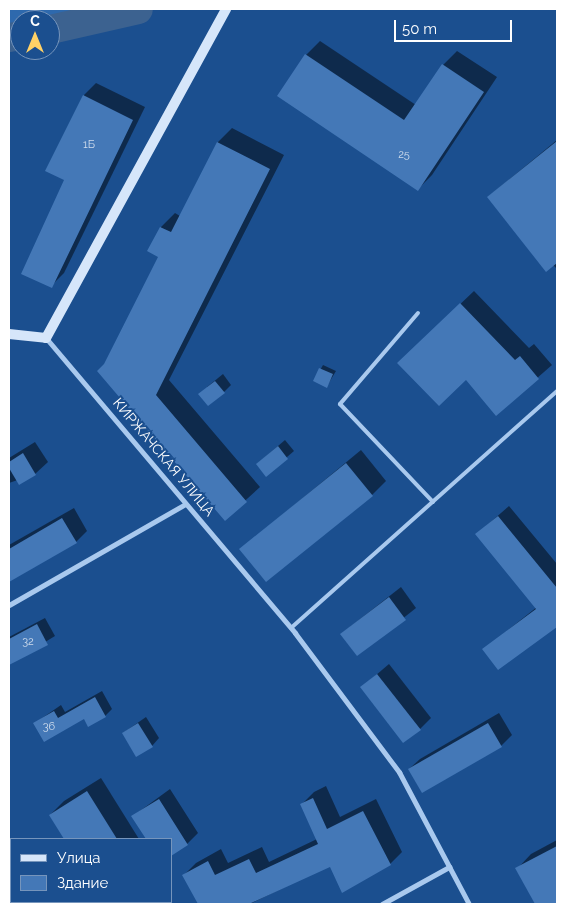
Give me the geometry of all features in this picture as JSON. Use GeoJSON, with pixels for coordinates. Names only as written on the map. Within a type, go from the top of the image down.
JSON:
{"type":"FeatureCollection","features":[{"type":"Feature","properties":{"kind":"street"},"geometry":{"type":"LineString","coordinates":[[9,334],[46,338],[226,9]]}},
{"type":"Feature","properties":{"kind":"street","name":"КИРЖАЧСКАЯ УЛИЦА"},"geometry":{"type":"LineString","coordinates":[[46,338],[291,628],[399,772],[469,904]]}},
{"type":"Feature","properties":{"kind":"street"},"geometry":{"type":"LineString","coordinates":[[9,604],[185,504]]}},
{"type":"Feature","properties":{"kind":"street"},"geometry":{"type":"LineString","coordinates":[[382,904],[449,867]]}},
{"type":"Feature","properties":{"kind":"lane"},"geometry":{"type":"LineString","coordinates":[[418,314],[340,404],[433,502]]}},
{"type":"Feature","properties":{"kind":"lane"},"geometry":{"type":"LineString","coordinates":[[291,628],[557,391]]}},
{"type":"Feature","properties":{"kind":"shaded area"},"geometry":{"type":"Polygon","coordinates":[[[9,9],[109,9],[60,20],[60,10],[10,10],[9,31],[9,9]]]}},
{"type":"Feature","properties":{"kind":"building"},"geometry":{"type":"Polygon","coordinates":[[[305,54],[404,120],[442,64],[484,92],[418,191],[277,96],[305,54]]]}},
{"type":"Feature","properties":{"kind":"building"},"geometry":{"type":"Polygon","coordinates":[[[83,95],[133,120],[52,288],[21,274],[64,180],[45,171],[83,95]]]}},
{"type":"Feature","properties":{"kind":"building"},"geometry":{"type":"Polygon","coordinates":[[[557,141],[557,263],[546,272],[487,197],[557,141]]]}},
{"type":"Feature","properties":{"kind":"building"},"geometry":{"type":"Polygon","coordinates":[[[217,142],[270,169],[156,395],[247,502],[225,521],[97,371],[104,364],[158,257],[147,251],[160,227],[171,232],[217,142]]]}},
{"type":"Feature","properties":{"kind":"building"},"geometry":{"type":"Polygon","coordinates":[[[460,303],[515,360],[520,356],[539,379],[496,416],[466,380],[439,406],[397,363],[460,303]]]}},
{"type":"Feature","properties":{"kind":"building"},"geometry":{"type":"Polygon","coordinates":[[[319,368],[333,374],[327,388],[313,381],[319,368]]]}},
{"type":"Feature","properties":{"kind":"building"},"geometry":{"type":"Polygon","coordinates":[[[215,381],[225,393],[208,406],[198,394],[215,381]]]}},
{"type":"Feature","properties":{"kind":"building"},"geometry":{"type":"Polygon","coordinates":[[[278,446],[288,459],[266,477],[256,464],[278,446]]]}},
{"type":"Feature","properties":{"kind":"building"},"geometry":{"type":"Polygon","coordinates":[[[23,453],[36,475],[19,485],[9,468],[9,462],[23,453]]]}},
{"type":"Feature","properties":{"kind":"building"},"geometry":{"type":"Polygon","coordinates":[[[346,463],[373,496],[266,582],[239,549],[346,463]]]}},
{"type":"Feature","properties":{"kind":"building"},"geometry":{"type":"Polygon","coordinates":[[[498,516],[557,588],[557,627],[498,670],[482,649],[536,609],[475,534],[498,516]]]}},
{"type":"Feature","properties":{"kind":"building"},"geometry":{"type":"Polygon","coordinates":[[[62,518],[77,543],[9,582],[9,549],[62,518]]]}},
{"type":"Feature","properties":{"kind":"building"},"geometry":{"type":"Polygon","coordinates":[[[389,597],[406,620],[357,656],[340,634],[389,597]]]}},
{"type":"Feature","properties":{"kind":"building"},"geometry":{"type":"Polygon","coordinates":[[[37,624],[48,645],[9,665],[9,639],[37,624]]]}},
{"type":"Feature","properties":{"kind":"building"},"geometry":{"type":"Polygon","coordinates":[[[377,674],[421,730],[403,743],[360,687],[377,674]]]}},
{"type":"Feature","properties":{"kind":"building"},"geometry":{"type":"Polygon","coordinates":[[[95,697],[106,717],[88,727],[84,719],[44,742],[33,723],[54,711],[58,718],[95,697]]]}},
{"type":"Feature","properties":{"kind":"building"},"geometry":{"type":"Polygon","coordinates":[[[138,723],[153,747],[136,757],[122,733],[138,723]]]}},
{"type":"Feature","properties":{"kind":"building"},"geometry":{"type":"Polygon","coordinates":[[[488,723],[502,747],[422,793],[408,769],[488,723]]]}},
{"type":"Feature","properties":{"kind":"building"},"geometry":{"type":"Polygon","coordinates":[[[87,791],[116,838],[63,838],[49,815],[87,791]]]}},
{"type":"Feature","properties":{"kind":"building"},"geometry":{"type":"Polygon","coordinates":[[[313,798],[327,829],[363,811],[391,865],[342,893],[330,867],[249,904],[198,904],[182,875],[208,861],[215,875],[249,859],[256,873],[318,844],[300,804],[313,798]]]}},
{"type":"Feature","properties":{"kind":"building"},"geometry":{"type":"Polygon","coordinates":[[[159,799],[188,845],[172,855],[172,838],[145,838],[131,816],[159,799]]]}},
{"type":"Feature","properties":{"kind":"building"},"geometry":{"type":"Polygon","coordinates":[[[557,846],[557,904],[535,904],[515,868],[557,846]]]}},
{"type":"Feature","properties":{"kind":"waterway"},"geometry":{"type":"LineString","coordinates":[[60,27],[138,9]]}}]}
